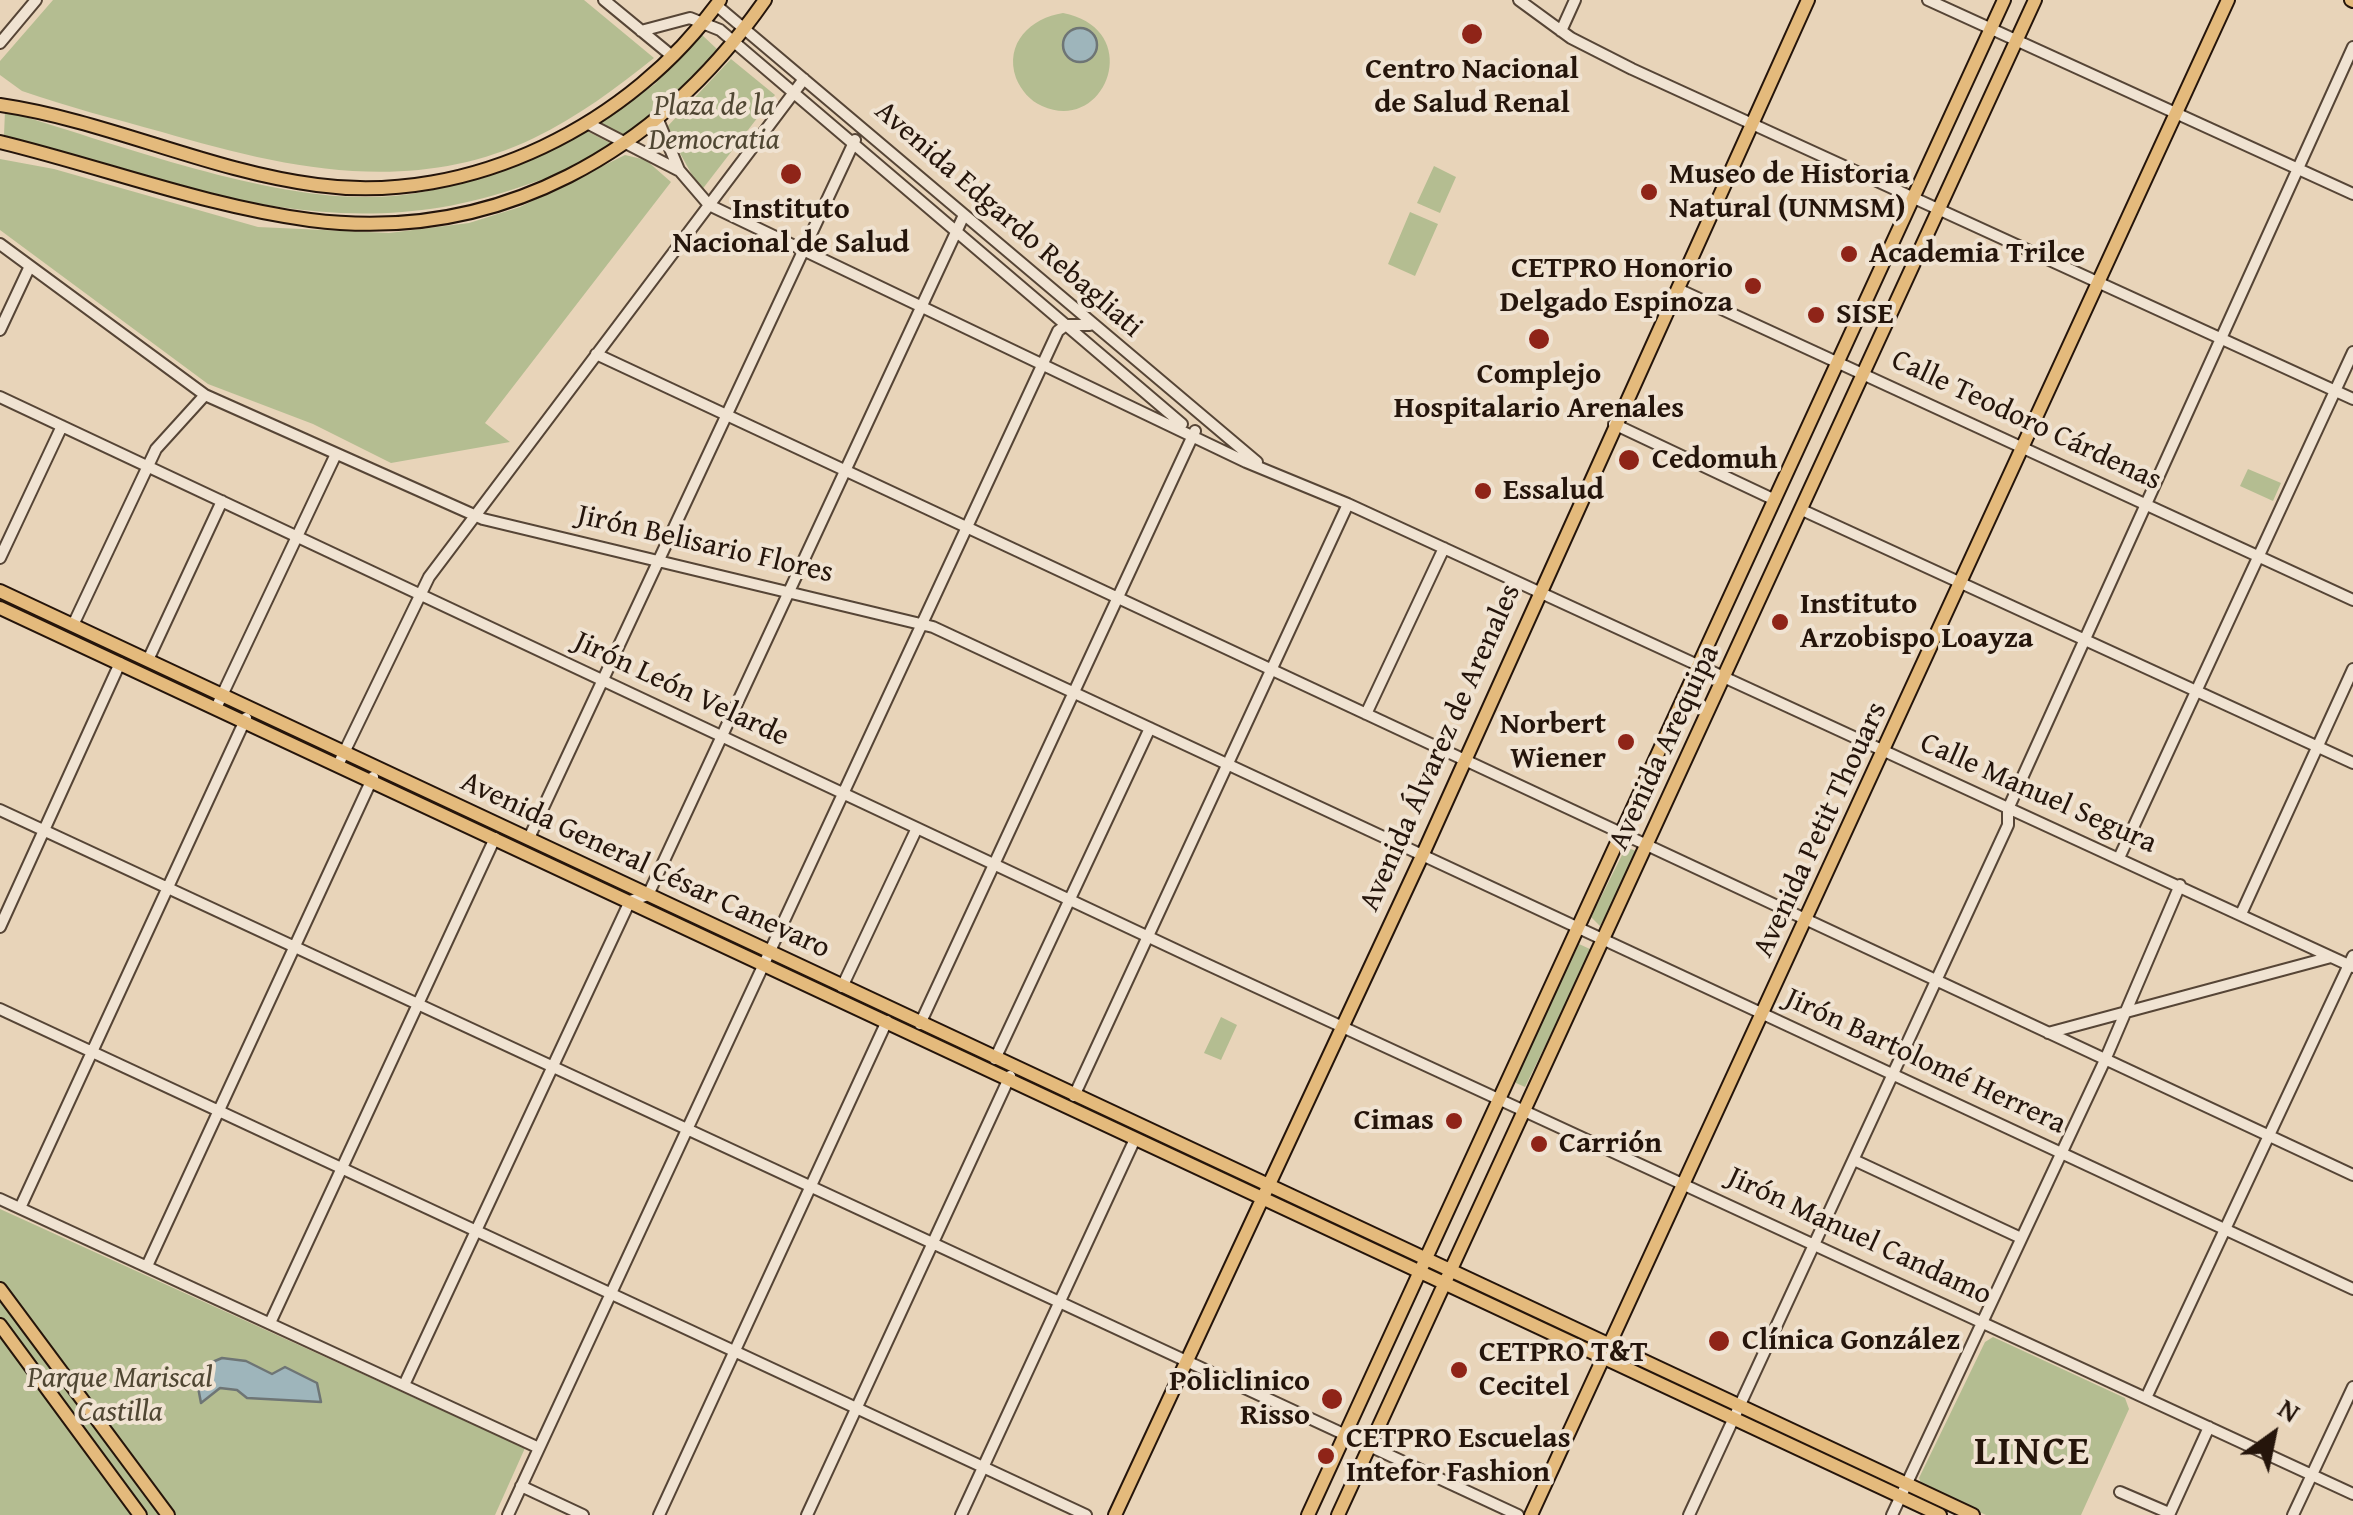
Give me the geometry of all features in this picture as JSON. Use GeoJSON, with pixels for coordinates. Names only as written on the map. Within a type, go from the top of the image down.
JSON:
{"type":"FeatureCollection","features":[{"type":"Feature","properties":{"kind":"main road"},"geometry":{"type":"LineString","coordinates":[[0,142],[269,214],[365,223],[439,218],[508,201],[567,177],[627,145],[658,120],[735,41],[764,0]]}},
{"type":"Feature","properties":{"kind":"main road","name":"Avenida Álvarez de Arenales"},"geometry":{"type":"LineString","coordinates":[[1115,1515],[1422,856],[1538,591],[1808,0]]}},
{"type":"Feature","properties":{"kind":"main road","name":"Avenida Arequipa"},"geometry":{"type":"LineString","coordinates":[[1308,1515],[2004,0]]}},
{"type":"Feature","properties":{"kind":"main road","name":"Avenida Arequipa"},"geometry":{"type":"LineString","coordinates":[[1338,1515],[2035,0]]}},
{"type":"Feature","properties":{"kind":"main road","name":"Avenida Petit Thouars"},"geometry":{"type":"LineString","coordinates":[[1531,1515],[2228,0]]}},
{"type":"Feature","properties":{"kind":"main road"},"geometry":{"type":"LineString","coordinates":[[0,105],[275,177],[379,190],[430,183],[499,164],[587,123],[632,92],[672,56],[718,2]]}},
{"type":"Feature","properties":{"kind":"main road","name":"Avenida General César Canevaro"},"geometry":{"type":"LineString","coordinates":[[0,591],[148,660],[219,701],[342,758],[495,838],[630,901],[842,987],[995,1059],[1011,1074],[1074,1096],[1268,1186],[1422,1266]]}},
{"type":"Feature","properties":{"kind":"main road","name":"Avenida General César Canevaro"},"geometry":{"type":"LineString","coordinates":[[0,608],[120,663],[219,701]]}},
{"type":"Feature","properties":{"kind":"main road","name":"Avenida General César Canevaro"},"geometry":{"type":"LineString","coordinates":[[374,774],[529,838],[648,895],[887,1020],[1011,1074],[1261,1200],[1422,1266]]}},
{"type":"Feature","properties":{"kind":"main road"},"geometry":{"type":"LineString","coordinates":[[1422,1266],[1904,1490],[1974,1515]]}},
{"type":"Feature","properties":{"kind":"main road"},"geometry":{"type":"LineString","coordinates":[[0,1289],[168,1515]]}},
{"type":"Feature","properties":{"kind":"main road"},"geometry":{"type":"LineString","coordinates":[[0,1325],[140,1515]]}},
{"type":"Feature","properties":{"kind":"main road"},"geometry":{"type":"LineString","coordinates":[[88,1445],[101,1446],[106,1433]]}},
{"type":"Feature","properties":{"kind":"main road"},"geometry":{"type":"LineString","coordinates":[[108,1472],[112,1460],[126,1460]]}},
{"type":"Feature","properties":{"kind":"main road"},"geometry":{"type":"LineString","coordinates":[[1904,1490],[1940,1515]]}},
{"type":"Feature","properties":{"kind":"street"},"geometry":{"type":"LineString","coordinates":[[0,43],[36,0]]}},
{"type":"Feature","properties":{"kind":"street"},"geometry":{"type":"LineString","coordinates":[[604,0],[672,56]]}},
{"type":"Feature","properties":{"kind":"street"},"geometry":{"type":"LineString","coordinates":[[1519,0],[1560,32],[1752,125],[2353,400]]}},
{"type":"Feature","properties":{"kind":"street"},"geometry":{"type":"LineString","coordinates":[[1560,32],[1575,0]]}},
{"type":"Feature","properties":{"kind":"street"},"geometry":{"type":"LineString","coordinates":[[1928,0],[2353,194]]}},
{"type":"Feature","properties":{"kind":"street","name":"Avenida Edgardo Rebagliati"},"geometry":{"type":"LineString","coordinates":[[718,2],[1201,419],[1270,470]]}},
{"type":"Feature","properties":{"kind":"street"},"geometry":{"type":"LineString","coordinates":[[641,31],[683,19],[704,21]]}},
{"type":"Feature","properties":{"kind":"street","name":"Avenida Edgardo Rebagliati"},"geometry":{"type":"LineString","coordinates":[[704,21],[796,90],[1194,434]]}},
{"type":"Feature","properties":{"kind":"street"},"geometry":{"type":"LineString","coordinates":[[1689,1515],[2008,824],[2008,809],[2353,47]]}},
{"type":"Feature","properties":{"kind":"street"},"geometry":{"type":"LineString","coordinates":[[342,758],[418,594],[804,79]]}},
{"type":"Feature","properties":{"kind":"street"},"geometry":{"type":"LineString","coordinates":[[658,120],[679,170],[708,205],[1270,470]]}},
{"type":"Feature","properties":{"kind":"street"},"geometry":{"type":"LineString","coordinates":[[587,123],[679,170]]}},
{"type":"Feature","properties":{"kind":"street"},"geometry":{"type":"LineString","coordinates":[[529,838],[855,140]]}},
{"type":"Feature","properties":{"kind":"street"},"geometry":{"type":"LineString","coordinates":[[404,1385],[630,901],[648,895],[964,215]]}},
{"type":"Feature","properties":{"kind":"street","name":"Jirón Belisario Flores"},"geometry":{"type":"LineString","coordinates":[[0,244],[205,394],[473,516],[922,624],[1074,691],[1422,856]]}},
{"type":"Feature","properties":{"kind":"street"},"geometry":{"type":"LineString","coordinates":[[0,330],[30,266]]}},
{"type":"Feature","properties":{"kind":"street","name":"Calle Teodoro Cárdenas"},"geometry":{"type":"LineString","coordinates":[[1678,289],[2353,600]]}},
{"type":"Feature","properties":{"kind":"street"},"geometry":{"type":"LineString","coordinates":[[508,1515],[1044,363],[1066,325],[1090,324]]}},
{"type":"Feature","properties":{"kind":"street"},"geometry":{"type":"LineString","coordinates":[[2119,858],[2353,352]]}},
{"type":"Feature","properties":{"kind":"street"},"geometry":{"type":"LineString","coordinates":[[596,354],[725,418],[2353,1174]]}},
{"type":"Feature","properties":{"kind":"street"},"geometry":{"type":"LineString","coordinates":[[1120,399],[1132,381],[1137,363]]}},
{"type":"Feature","properties":{"kind":"street"},"geometry":{"type":"LineString","coordinates":[[73,625],[156,449],[205,394]]}},
{"type":"Feature","properties":{"kind":"street","name":"Jirón León Velarde"},"geometry":{"type":"LineString","coordinates":[[0,397],[1070,900],[1343,1024]]}},
{"type":"Feature","properties":{"kind":"street"},"geometry":{"type":"LineString","coordinates":[[920,1024],[1201,419]]}},
{"type":"Feature","properties":{"kind":"street"},"geometry":{"type":"LineString","coordinates":[[1614,424],[1775,500]]}},
{"type":"Feature","properties":{"kind":"street"},"geometry":{"type":"LineString","coordinates":[[0,558],[62,426]]}},
{"type":"Feature","properties":{"kind":"street"},"geometry":{"type":"LineString","coordinates":[[219,701],[294,535],[336,454]]}},
{"type":"Feature","properties":{"kind":"street","name":"Calle Manuel Segura"},"geometry":{"type":"LineString","coordinates":[[1270,470],[2330,957]]}},
{"type":"Feature","properties":{"kind":"street"},"geometry":{"type":"LineString","coordinates":[[148,660],[222,501]]}},
{"type":"Feature","properties":{"kind":"street"},"geometry":{"type":"LineString","coordinates":[[1074,1096],[1348,504]]}},
{"type":"Feature","properties":{"kind":"street"},"geometry":{"type":"LineString","coordinates":[[1802,510],[2353,763]]}},
{"type":"Feature","properties":{"kind":"street"},"geometry":{"type":"LineString","coordinates":[[1366,714],[1444,548]]}},
{"type":"Feature","properties":{"kind":"street"},"geometry":{"type":"LineString","coordinates":[[0,927],[120,663]]}},
{"type":"Feature","properties":{"kind":"street"},"geometry":{"type":"LineString","coordinates":[[2241,914],[2353,669]]}},
{"type":"Feature","properties":{"kind":"street"},"geometry":{"type":"LineString","coordinates":[[20,1208],[248,715]]}},
{"type":"Feature","properties":{"kind":"street"},"geometry":{"type":"LineString","coordinates":[[995,1059],[1150,728]]}},
{"type":"Feature","properties":{"kind":"street"},"geometry":{"type":"LineString","coordinates":[[147,1266],[374,774]]}},
{"type":"Feature","properties":{"kind":"street"},"geometry":{"type":"LineString","coordinates":[[0,810],[1518,1515]]}},
{"type":"Feature","properties":{"kind":"street"},"geometry":{"type":"LineString","coordinates":[[842,987],[917,828]]}},
{"type":"Feature","properties":{"kind":"street"},"geometry":{"type":"LineString","coordinates":[[270,1323],[495,838]]}},
{"type":"Feature","properties":{"kind":"street","name":"Jirón Bartolomé Herrera"},"geometry":{"type":"LineString","coordinates":[[1422,856],[2353,1288]]}},
{"type":"Feature","properties":{"kind":"street"},"geometry":{"type":"LineString","coordinates":[[1892,1515],[2105,1060],[2122,1012],[2180,886]]}},
{"type":"Feature","properties":{"kind":"street"},"geometry":{"type":"LineString","coordinates":[[2047,1033],[2330,957],[2352,960],[2146,1398]]}},
{"type":"Feature","properties":{"kind":"street"},"geometry":{"type":"LineString","coordinates":[[0,1009],[1086,1515]]}},
{"type":"Feature","properties":{"kind":"street"},"geometry":{"type":"LineString","coordinates":[[659,1515],[887,1020]]}},
{"type":"Feature","properties":{"kind":"street","name":"Jirón Manuel Candamo"},"geometry":{"type":"LineString","coordinates":[[1343,1024],[2353,1494]]}},
{"type":"Feature","properties":{"kind":"street"},"geometry":{"type":"LineString","coordinates":[[807,1515],[1011,1074]]}},
{"type":"Feature","properties":{"kind":"street"},"geometry":{"type":"LineString","coordinates":[[961,1515],[1135,1139]]}},
{"type":"Feature","properties":{"kind":"street"},"geometry":{"type":"LineString","coordinates":[[1854,1160],[2021,1238]]}},
{"type":"Feature","properties":{"kind":"street"},"geometry":{"type":"LineString","coordinates":[[0,1199],[539,1448]]}},
{"type":"Feature","properties":{"kind":"street"},"geometry":{"type":"LineString","coordinates":[[2293,1515],[2353,1387]]}},
{"type":"Feature","properties":{"kind":"street"},"geometry":{"type":"LineString","coordinates":[[2120,1492],[2169,1514],[2209,1427]]}},
{"type":"Feature","properties":{"kind":"street"},"geometry":{"type":"LineString","coordinates":[[521,1486],[583,1515]]}},
{"type":"Feature","properties":{"kind":"green space"},"geometry":{"type":"Polygon","coordinates":[[[53,0],[584,0],[654,58],[566,121],[488,156],[395,172],[348,171],[208,145],[22,91],[0,75],[0,61],[53,0]]]}},
{"type":"Feature","properties":{"kind":"green space"},"geometry":{"type":"Polygon","coordinates":[[[1063,13],[1089,23],[1104,38],[1110,57],[1108,76],[1099,94],[1084,106],[1065,111],[1042,106],[1030,98],[1018,82],[1013,65],[1023,34],[1063,13]],[[1082,27],[1064,38],[1064,50],[1075,62],[1098,48],[1093,32],[1082,27]]]}},
{"type":"Feature","properties":{"kind":"green space"},"geometry":{"type":"Polygon","coordinates":[[[701,34],[718,50],[690,82],[623,137],[601,123],[655,84],[701,34]]]}},
{"type":"Feature","properties":{"kind":"green space","name":"Plaza de la Democratia"},"geometry":{"type":"Polygon","coordinates":[[[731,59],[775,95],[701,191],[666,128],[731,59]]]}},
{"type":"Feature","properties":{"kind":"green space"},"geometry":{"type":"Polygon","coordinates":[[[5,111],[229,178],[275,188],[361,197],[420,192],[477,178],[585,130],[610,143],[570,170],[455,205],[389,213],[324,212],[198,191],[4,135],[5,111]]]}},
{"type":"Feature","properties":{"kind":"green space"},"geometry":{"type":"Polygon","coordinates":[[[625,155],[646,160],[671,182],[485,423],[510,442],[391,463],[313,424],[208,384],[0,230],[0,159],[54,169],[258,227],[389,233],[469,223],[520,207],[625,155]]]}},
{"type":"Feature","properties":{"kind":"green space"},"geometry":{"type":"Polygon","coordinates":[[[1434,166],[1456,177],[1440,213],[1417,203],[1434,166]]]}},
{"type":"Feature","properties":{"kind":"green space"},"geometry":{"type":"Polygon","coordinates":[[[1410,212],[1438,224],[1415,276],[1388,264],[1410,212]]]}},
{"type":"Feature","properties":{"kind":"green space"},"geometry":{"type":"Polygon","coordinates":[[[2248,469],[2281,483],[2273,501],[2240,486],[2248,469]]]}},
{"type":"Feature","properties":{"kind":"green space"},"geometry":{"type":"Polygon","coordinates":[[[1626,847],[1636,851],[1635,860],[1600,926],[1591,917],[1626,847]]]}},
{"type":"Feature","properties":{"kind":"green space"},"geometry":{"type":"Polygon","coordinates":[[[1579,944],[1592,950],[1525,1087],[1516,1083],[1516,1076],[1579,944]]]}},
{"type":"Feature","properties":{"kind":"green space"},"geometry":{"type":"Polygon","coordinates":[[[1221,1017],[1237,1025],[1221,1060],[1204,1053],[1221,1017]]]}},
{"type":"Feature","properties":{"kind":"green space","name":"Parque Mariscal Castilla"},"geometry":{"type":"Polygon","coordinates":[[[0,1209],[525,1448],[495,1515],[0,1515],[0,1209]]]}},
{"type":"Feature","properties":{"kind":"green space"},"geometry":{"type":"Polygon","coordinates":[[[1993,1337],[2125,1398],[2129,1409],[2081,1515],[1986,1515],[1922,1486],[1919,1478],[1985,1342],[1993,1337]]]}},
{"type":"Feature","properties":{"kind":"water"},"geometry":{"type":"Polygon","coordinates":[[[1080,28],[1092,33],[1097,45],[1092,57],[1080,62],[1068,57],[1063,45],[1068,33],[1080,28]]]}},
{"type":"Feature","properties":{"kind":"water"},"geometry":{"type":"Polygon","coordinates":[[[222,1358],[246,1361],[272,1374],[285,1367],[317,1383],[321,1402],[247,1398],[237,1390],[220,1388],[201,1403],[197,1382],[210,1363],[222,1358]]]}},
{"type":"Feature","properties":{"kind":"place","name":"Centro Nacional de Salud Renal"},"geometry":{"type":"Point","coordinates":[1472,34]}},
{"type":"Feature","properties":{"kind":"place","name":"Instituto Nacional de Salud"},"geometry":{"type":"Point","coordinates":[791,174]}},
{"type":"Feature","properties":{"kind":"place","name":"Museo de Historia Natural (UNMSM)"},"geometry":{"type":"Point","coordinates":[1649,192]}},
{"type":"Feature","properties":{"kind":"place","name":"Academia Trilce"},"geometry":{"type":"Point","coordinates":[1849,254]}},
{"type":"Feature","properties":{"kind":"place","name":"CETPRO Honorio Delgado Espinoza"},"geometry":{"type":"Point","coordinates":[1753,286]}},
{"type":"Feature","properties":{"kind":"place","name":"SISE"},"geometry":{"type":"Point","coordinates":[1816,315]}},
{"type":"Feature","properties":{"kind":"place","name":"Complejo Hospitalario Arenales"},"geometry":{"type":"Point","coordinates":[1539,339]}},
{"type":"Feature","properties":{"kind":"place","name":"Cedomuh"},"geometry":{"type":"Point","coordinates":[1629,460]}},
{"type":"Feature","properties":{"kind":"place","name":"Essalud"},"geometry":{"type":"Point","coordinates":[1483,491]}},
{"type":"Feature","properties":{"kind":"place","name":"Instituto Arzobispo Loayza"},"geometry":{"type":"Point","coordinates":[1780,622]}},
{"type":"Feature","properties":{"kind":"place","name":"Norbert Wiener"},"geometry":{"type":"Point","coordinates":[1626,742]}},
{"type":"Feature","properties":{"kind":"place","name":"Cimas"},"geometry":{"type":"Point","coordinates":[1454,1121]}},
{"type":"Feature","properties":{"kind":"place","name":"Carrión"},"geometry":{"type":"Point","coordinates":[1539,1144]}},
{"type":"Feature","properties":{"kind":"place","name":"Clínica González"},"geometry":{"type":"Point","coordinates":[1719,1341]}},
{"type":"Feature","properties":{"kind":"place","name":"CETPRO T&T Cecitel"},"geometry":{"type":"Point","coordinates":[1459,1370]}},
{"type":"Feature","properties":{"kind":"place","name":"Policlinico Risso"},"geometry":{"type":"Point","coordinates":[1332,1399]}},
{"type":"Feature","properties":{"kind":"place","name":"CETPRO Escuelas Intefor Fashion"},"geometry":{"type":"Point","coordinates":[1326,1456]}},
{"type":"Feature","properties":{"kind":"district","name":"LINCE"},"geometry":{"type":"Point","coordinates":[2033,1454]}}]}
